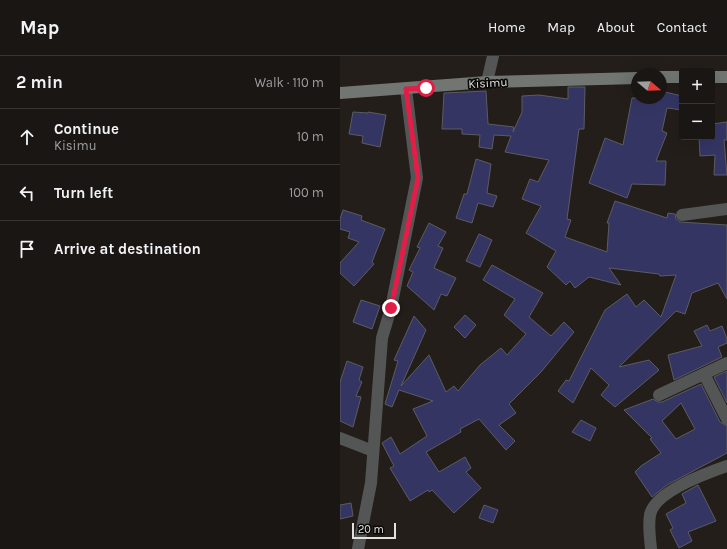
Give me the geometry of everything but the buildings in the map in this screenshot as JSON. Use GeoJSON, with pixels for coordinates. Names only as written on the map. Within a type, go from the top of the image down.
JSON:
{"type":"FeatureCollection","features":[{"type":"Feature","properties":{"kind":"street"},"geometry":{"type":"LineString","coordinates":[[488,82],[493,56]]}},
{"type":"Feature","properties":{"kind":"street"},"geometry":{"type":"LineString","coordinates":[[667,77],[679,77]]}},
{"type":"Feature","properties":{"kind":"street"},"geometry":{"type":"LineString","coordinates":[[715,77],[727,77]]}},
{"type":"Feature","properties":{"kind":"street","name":"Kisimu"},"geometry":{"type":"LineString","coordinates":[[340,93],[488,82],[631,78]]}},
{"type":"Feature","properties":{"kind":"street"},"geometry":{"type":"LineString","coordinates":[[358,549],[371,483],[382,338],[391,308],[418,178],[406,89]]}},
{"type":"Feature","properties":{"kind":"street"},"geometry":{"type":"LineString","coordinates":[[682,215],[727,209]]}},
{"type":"Feature","properties":{"kind":"street"},"geometry":{"type":"LineString","coordinates":[[659,394],[727,363]]}},
{"type":"Feature","properties":{"kind":"street"},"geometry":{"type":"LineString","coordinates":[[704,374],[727,419]]}},
{"type":"Feature","properties":{"kind":"street"},"geometry":{"type":"LineString","coordinates":[[340,438],[373,451]]}},
{"type":"Feature","properties":{"kind":"street"},"geometry":{"type":"LineString","coordinates":[[651,549],[648,529],[650,514],[657,503],[679,486],[727,466]]}},
{"type":"Feature","properties":{"kind":"route"},"geometry":{"type":"LineString","coordinates":[[391,308],[418,178],[406,89],[426,88]]}}]}
